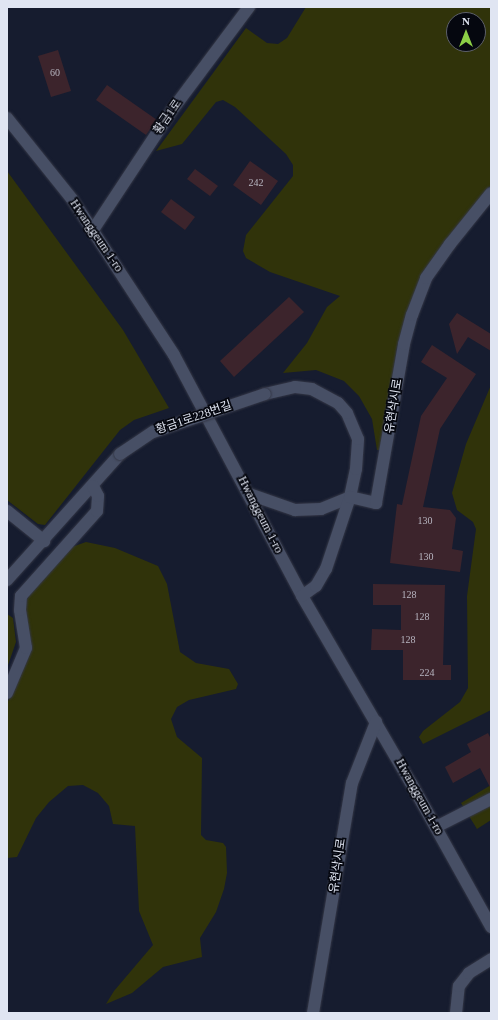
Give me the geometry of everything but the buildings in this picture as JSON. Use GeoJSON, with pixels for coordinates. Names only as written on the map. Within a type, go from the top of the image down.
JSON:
{"type":"FeatureCollection","features":[{"type":"Feature","properties":{"kind":"street","name":"황금1로"},"geometry":{"type":"LineString","coordinates":[[93,230],[172,110],[249,7]]}},
{"type":"Feature","properties":{"kind":"street","name":"Hwanggeum 1-ro"},"geometry":{"type":"LineString","coordinates":[[7,118],[93,230],[189,380],[302,596],[436,827],[491,927]]}},
{"type":"Feature","properties":{"kind":"street","name":"유현삭시로"},"geometry":{"type":"LineString","coordinates":[[350,497],[376,503],[404,344],[412,315],[426,278],[450,244],[491,193]]}},
{"type":"Feature","properties":{"kind":"street","name":"황금1로228번길"},"geometry":{"type":"LineString","coordinates":[[7,580],[44,541],[120,454],[154,432],[265,394],[294,387],[312,389],[326,394],[347,413],[358,439],[358,452],[350,497]]}},
{"type":"Feature","properties":{"kind":"street"},"geometry":{"type":"LineString","coordinates":[[7,693],[26,648],[20,610],[21,596],[97,510],[99,503],[92,486]]}},
{"type":"Feature","properties":{"kind":"street"},"geometry":{"type":"LineString","coordinates":[[249,494],[281,506],[307,511],[350,497]]}},
{"type":"Feature","properties":{"kind":"street"},"geometry":{"type":"LineString","coordinates":[[302,596],[316,586],[326,568],[350,497]]}},
{"type":"Feature","properties":{"kind":"street"},"geometry":{"type":"LineString","coordinates":[[7,511],[44,541]]}},
{"type":"Feature","properties":{"kind":"street","name":"유현삭시로"},"geometry":{"type":"LineString","coordinates":[[313,1013],[352,783],[376,722]]}},
{"type":"Feature","properties":{"kind":"street"},"geometry":{"type":"LineString","coordinates":[[436,827],[491,799]]}},
{"type":"Feature","properties":{"kind":"street"},"geometry":{"type":"LineString","coordinates":[[456,1013],[459,986],[469,973],[491,959]]}},
{"type":"Feature","properties":{"kind":"green space"},"geometry":{"type":"Polygon","coordinates":[[[306,7],[491,7],[491,185],[434,256],[415,291],[397,347],[382,450],[377,450],[372,419],[359,396],[344,381],[316,370],[283,373],[307,343],[327,307],[340,296],[270,272],[246,258],[243,251],[246,235],[293,176],[293,165],[286,154],[235,107],[223,100],[216,102],[182,144],[156,151],[246,28],[267,43],[278,44],[287,38],[306,7]]]}},
{"type":"Feature","properties":{"kind":"green space"},"geometry":{"type":"Polygon","coordinates":[[[7,171],[123,330],[169,408],[134,420],[120,430],[45,525],[38,524],[7,500],[7,171]]]}},
{"type":"Feature","properties":{"kind":"green space"},"geometry":{"type":"Polygon","coordinates":[[[491,385],[491,710],[423,744],[419,737],[423,731],[460,702],[468,688],[467,596],[476,529],[473,522],[457,510],[452,493],[466,444],[491,385]]]}},
{"type":"Feature","properties":{"kind":"green space"},"geometry":{"type":"Polygon","coordinates":[[[86,542],[115,548],[158,566],[167,584],[180,652],[196,663],[229,669],[238,684],[236,689],[189,700],[177,707],[171,719],[177,737],[202,758],[201,835],[206,840],[223,843],[226,847],[227,873],[224,889],[216,912],[200,938],[202,957],[163,967],[132,993],[106,1004],[114,991],[153,945],[139,911],[135,826],[113,824],[109,806],[98,793],[83,785],[68,786],[49,802],[36,818],[17,857],[7,858],[7,704],[30,642],[25,605],[28,596],[69,548],[86,542]]]}},
{"type":"Feature","properties":{"kind":"green space"},"geometry":{"type":"Polygon","coordinates":[[[7,614],[13,618],[16,642],[7,668],[7,614]]]}},
{"type":"Feature","properties":{"kind":"green space"},"geometry":{"type":"Polygon","coordinates":[[[491,785],[491,820],[477,829],[461,803],[491,785]]]}}]}
